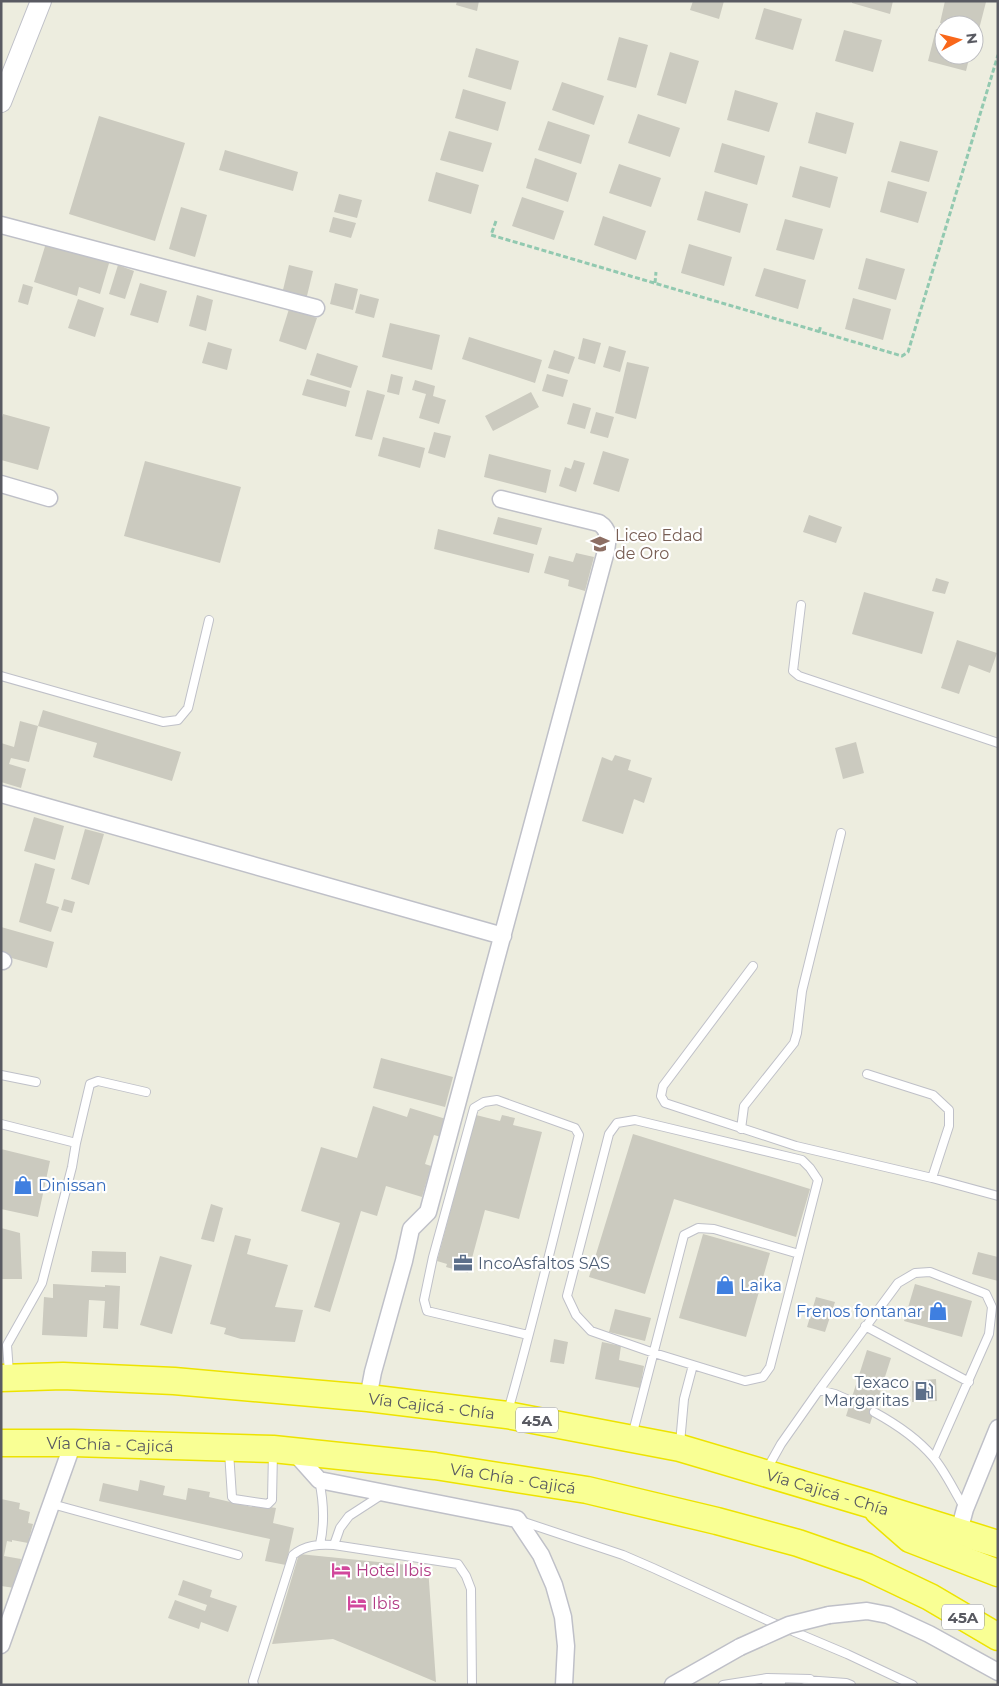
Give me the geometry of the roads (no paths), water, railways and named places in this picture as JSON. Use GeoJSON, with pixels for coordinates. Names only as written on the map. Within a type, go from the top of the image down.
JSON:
{"type":"FeatureCollection","features":[{"type":"Feature","properties":{"kind":"highway","name":"Vía Cajicá - Chía"},"geometry":{"type":"LineString","coordinates":[[5,1377],[63,1376],[174,1382],[368,1398],[507,1415],[680,1448],[869,1504],[962,1520],[998,1544]]}},
{"type":"Feature","properties":{"kind":"highway","name":"Vía Chía - Cajicá"},"geometry":{"type":"LineString","coordinates":[[1,1443],[72,1443],[284,1450],[435,1466],[578,1489],[718,1521],[798,1543],[867,1567],[986,1624],[998,1637]]}},
{"type":"Feature","properties":{"kind":"highway"},"geometry":{"type":"LineString","coordinates":[[869,1504],[910,1539],[998,1573]]}},
{"type":"Feature","properties":{"kind":"street"},"geometry":{"type":"LineString","coordinates":[[1,102],[41,1]]}},
{"type":"Feature","properties":{"kind":"street"},"geometry":{"type":"LineString","coordinates":[[1,224],[316,308]]}},
{"type":"Feature","properties":{"kind":"street"},"geometry":{"type":"LineString","coordinates":[[1,484],[50,498]]}},
{"type":"Feature","properties":{"kind":"street"},"geometry":{"type":"LineString","coordinates":[[368,1398],[373,1372],[404,1262],[411,1229],[428,1212],[606,551],[608,535],[605,527],[599,523],[501,499]]}},
{"type":"Feature","properties":{"kind":"street"},"geometry":{"type":"LineString","coordinates":[[1,794],[503,936]]}},
{"type":"Feature","properties":{"kind":"street"},"geometry":{"type":"LineString","coordinates":[[962,1520],[998,1428]]}},
{"type":"Feature","properties":{"kind":"street"},"geometry":{"type":"LineString","coordinates":[[1,1645],[72,1443]]}},
{"type":"Feature","properties":{"kind":"street"},"geometry":{"type":"LineString","coordinates":[[284,1450],[319,1480],[518,1520],[541,1555],[554,1585],[563,1617],[566,1646],[564,1685]]}},
{"type":"Feature","properties":{"kind":"street"},"geometry":{"type":"LineString","coordinates":[[673,1685],[740,1647],[789,1625],[829,1615],[867,1611],[888,1615],[929,1634],[998,1672]]}},
{"type":"Feature","properties":{"kind":"lane"},"geometry":{"type":"LineString","coordinates":[[801,606],[793,670],[799,676],[998,743]]}},
{"type":"Feature","properties":{"kind":"lane"},"geometry":{"type":"LineString","coordinates":[[1,676],[163,722],[178,720],[188,708],[209,620]]}},
{"type":"Feature","properties":{"kind":"lane"},"geometry":{"type":"LineString","coordinates":[[741,1129],[744,1106],[794,1043],[802,991],[841,833]]}},
{"type":"Feature","properties":{"kind":"lane"},"geometry":{"type":"LineString","coordinates":[[753,966],[667,1079],[661,1096],[665,1103],[796,1146],[932,1178],[998,1196]]}},
{"type":"Feature","properties":{"kind":"lane"},"geometry":{"type":"LineString","coordinates":[[867,1074],[933,1094],[949,1110],[949,1126],[932,1178]]}},
{"type":"Feature","properties":{"kind":"lane"},"geometry":{"type":"LineString","coordinates":[[1,1075],[36,1082]]}},
{"type":"Feature","properties":{"kind":"lane"},"geometry":{"type":"LineString","coordinates":[[5,1377],[7,1345],[42,1283],[72,1167],[90,1084],[98,1080],[146,1092]]}},
{"type":"Feature","properties":{"kind":"lane"},"geometry":{"type":"LineString","coordinates":[[507,1415],[528,1335],[579,1135],[575,1128],[497,1100],[484,1102],[474,1108],[433,1257],[424,1300],[427,1311],[528,1335]]}},
{"type":"Feature","properties":{"kind":"lane"},"geometry":{"type":"LineString","coordinates":[[635,1120],[802,1160],[818,1180],[770,1367],[762,1377],[745,1381],[654,1353],[591,1331],[576,1315],[567,1296],[609,1134],[617,1123],[635,1120]]}},
{"type":"Feature","properties":{"kind":"lane"},"geometry":{"type":"LineString","coordinates":[[1,1124],[76,1143]]}},
{"type":"Feature","properties":{"kind":"lane"},"geometry":{"type":"LineString","coordinates":[[632,1438],[684,1235],[698,1228],[714,1229],[799,1254]]}},
{"type":"Feature","properties":{"kind":"lane"},"geometry":{"type":"LineString","coordinates":[[764,1472],[780,1444],[898,1283],[915,1273],[930,1272],[986,1294],[992,1307],[989,1334],[934,1458]]}},
{"type":"Feature","properties":{"kind":"lane"},"geometry":{"type":"LineString","coordinates":[[865,1326],[968,1382]]}},
{"type":"Feature","properties":{"kind":"lane"},"geometry":{"type":"LineString","coordinates":[[680,1448],[684,1399],[693,1365]]}},
{"type":"Feature","properties":{"kind":"lane"},"geometry":{"type":"LineString","coordinates":[[819,1390],[851,1401]]}},
{"type":"Feature","properties":{"kind":"lane"},"geometry":{"type":"LineString","coordinates":[[874,1412],[896,1424],[934,1458],[962,1520]]}},
{"type":"Feature","properties":{"kind":"lane"},"geometry":{"type":"LineString","coordinates":[[229,1447],[232,1497],[234,1499],[268,1504],[272,1500],[284,1450]]}},
{"type":"Feature","properties":{"kind":"lane"},"geometry":{"type":"LineString","coordinates":[[319,1480],[324,1502],[320,1544]]}},
{"type":"Feature","properties":{"kind":"lane"},"geometry":{"type":"LineString","coordinates":[[334,1545],[340,1528],[349,1516],[385,1493]]}},
{"type":"Feature","properties":{"kind":"lane"},"geometry":{"type":"LineString","coordinates":[[52,1504],[238,1555]]}},
{"type":"Feature","properties":{"kind":"lane"},"geometry":{"type":"LineString","coordinates":[[518,1520],[646,1564],[913,1685]]}},
{"type":"Feature","properties":{"kind":"lane"},"geometry":{"type":"LineString","coordinates":[[254,1685],[253,1681],[293,1555],[300,1549],[320,1544],[458,1564],[466,1576],[471,1589],[472,1685]]}},
{"type":"Feature","properties":{"kind":"lane"},"geometry":{"type":"LineString","coordinates":[[723,1685],[767,1678],[810,1679],[851,1685]]}},
{"type":"Feature","properties":{"kind":"lane"},"geometry":{"type":"LineString","coordinates":[[766,1685],[810,1679]]}},
{"type":"Feature","properties":{"kind":"place","name":"Liceo Edad de Oro"},"geometry":{"type":"Point","coordinates":[600,544]}},
{"type":"Feature","properties":{"kind":"place","name":"Dinissan"},"geometry":{"type":"Point","coordinates":[23,1185]}},
{"type":"Feature","properties":{"kind":"place","name":"IncoAsfaltos SAS"},"geometry":{"type":"Point","coordinates":[463,1263]}},
{"type":"Feature","properties":{"kind":"place","name":"Laika"},"geometry":{"type":"Point","coordinates":[725,1285]}},
{"type":"Feature","properties":{"kind":"place","name":"Frenos fontanar"},"geometry":{"type":"Point","coordinates":[938,1311]}},
{"type":"Feature","properties":{"kind":"place","name":"Texaco Margaritas"},"geometry":{"type":"Point","coordinates":[924,1391]}},
{"type":"Feature","properties":{"kind":"place","name":"Hotel Ibis"},"geometry":{"type":"Point","coordinates":[341,1570]}},
{"type":"Feature","properties":{"kind":"place","name":"Ibis"},"geometry":{"type":"Point","coordinates":[357,1603]}}]}
